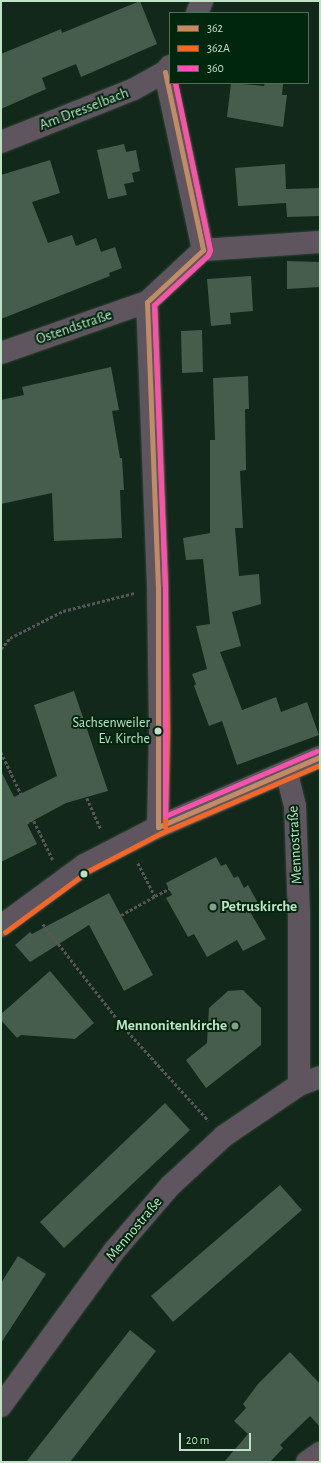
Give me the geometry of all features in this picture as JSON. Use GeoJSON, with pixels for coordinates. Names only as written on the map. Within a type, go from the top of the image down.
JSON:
{"type":"FeatureCollection","features":[{"type":"Feature","properties":{"kind":"street"},"geometry":{"type":"LineString","coordinates":[[198,12],[202,1]]}},
{"type":"Feature","properties":{"kind":"street","name":"Am Dresselbach"},"geometry":{"type":"LineString","coordinates":[[1,142],[134,89],[168,69]]}},
{"type":"Feature","properties":{"kind":"street"},"geometry":{"type":"LineString","coordinates":[[171,84],[203,250]]}},
{"type":"Feature","properties":{"kind":"street"},"geometry":{"type":"LineString","coordinates":[[158,827],[160,732],[158,586],[147,302],[203,250],[320,242]]}},
{"type":"Feature","properties":{"kind":"street","name":"Ostendstraße"},"geometry":{"type":"LineString","coordinates":[[1,353],[147,302]]}},
{"type":"Feature","properties":{"kind":"street"},"geometry":{"type":"LineString","coordinates":[[1,926],[62,880],[124,850],[158,827],[287,773],[320,757]]}},
{"type":"Feature","properties":{"kind":"street","name":"Mennostraße"},"geometry":{"type":"LineString","coordinates":[[287,773],[294,806],[289,869],[299,1085]]}},
{"type":"Feature","properties":{"kind":"street","name":"Mennostraße"},"geometry":{"type":"LineString","coordinates":[[1,1406],[114,1251],[170,1186],[224,1136],[299,1085],[320,1077]]}},
{"type":"Feature","properties":{"kind":"street"},"geometry":{"type":"LineString","coordinates":[[306,1462],[320,1453]]}},
{"type":"Feature","properties":{"kind":"path"},"geometry":{"type":"LineString","coordinates":[[1,649],[10,638],[63,611],[137,592]]}},
{"type":"Feature","properties":{"kind":"path"},"geometry":{"type":"LineString","coordinates":[[1,752],[21,794]]}},
{"type":"Feature","properties":{"kind":"path"},"geometry":{"type":"LineString","coordinates":[[87,798],[155,896]]}},
{"type":"Feature","properties":{"kind":"path"},"geometry":{"type":"LineString","coordinates":[[26,823],[34,820],[62,880]]}},
{"type":"Feature","properties":{"kind":"path"},"geometry":{"type":"LineString","coordinates":[[121,915],[169,889]]}},
{"type":"Feature","properties":{"kind":"path"},"geometry":{"type":"LineString","coordinates":[[39,919],[121,1024],[224,1136]]}},
{"type":"Feature","properties":{"kind":"building"},"geometry":{"type":"Polygon","coordinates":[[[140,1],[157,44],[81,77],[76,64],[42,78],[46,89],[1,109],[1,54],[61,29],[62,33],[140,1]]]}},
{"type":"Feature","properties":{"kind":"building"},"geometry":{"type":"Polygon","coordinates":[[[231,84],[264,86],[265,84],[283,84],[282,95],[287,95],[283,127],[227,117],[231,84]]]}},
{"type":"Feature","properties":{"kind":"building"},"geometry":{"type":"Polygon","coordinates":[[[124,144],[126,152],[136,150],[140,171],[132,173],[134,182],[124,184],[127,195],[108,199],[97,150],[124,144]]]}},
{"type":"Feature","properties":{"kind":"building"},"geometry":{"type":"Polygon","coordinates":[[[50,160],[60,193],[32,202],[48,243],[72,235],[76,246],[96,238],[101,252],[115,247],[122,268],[109,273],[110,276],[1,319],[1,175],[50,160]]]}},
{"type":"Feature","properties":{"kind":"building"},"geometry":{"type":"Polygon","coordinates":[[[285,164],[286,189],[320,188],[320,216],[287,217],[286,203],[238,206],[235,168],[285,164]]]}},
{"type":"Feature","properties":{"kind":"building"},"geometry":{"type":"Polygon","coordinates":[[[287,261],[320,262],[320,287],[287,289],[287,261]]]}},
{"type":"Feature","properties":{"kind":"building"},"geometry":{"type":"Polygon","coordinates":[[[251,276],[253,311],[230,313],[231,324],[211,326],[207,279],[251,276]]]}},
{"type":"Feature","properties":{"kind":"building"},"geometry":{"type":"Polygon","coordinates":[[[202,330],[203,372],[182,373],[181,331],[202,330]]]}},
{"type":"Feature","properties":{"kind":"building"},"geometry":{"type":"Polygon","coordinates":[[[111,367],[119,410],[112,411],[120,458],[122,458],[124,490],[120,490],[122,538],[54,541],[52,493],[1,504],[1,400],[24,395],[22,387],[111,367]]]}},
{"type":"Feature","properties":{"kind":"building"},"geometry":{"type":"Polygon","coordinates":[[[248,376],[249,409],[245,409],[246,470],[240,471],[243,528],[235,528],[239,576],[259,574],[261,604],[232,612],[241,646],[220,652],[242,710],[276,697],[281,712],[307,702],[319,735],[237,765],[222,721],[209,726],[194,686],[196,684],[192,674],[207,669],[196,626],[210,624],[203,559],[186,560],[183,538],[210,533],[210,440],[215,440],[213,378],[248,376]]]}},
{"type":"Feature","properties":{"kind":"building"},"geometry":{"type":"Polygon","coordinates":[[[74,691],[108,791],[66,803],[27,824],[37,844],[1,862],[1,771],[14,797],[57,776],[34,705],[74,691]]]}},
{"type":"Feature","properties":{"kind":"building","name":"Petruskirche"},"geometry":{"type":"Polygon","coordinates":[[[216,857],[221,866],[226,864],[234,878],[238,876],[244,888],[248,885],[259,905],[249,910],[266,939],[243,951],[237,940],[207,957],[194,934],[188,937],[166,898],[172,895],[166,883],[216,857]]]}},
{"type":"Feature","properties":{"kind":"building"},"geometry":{"type":"Polygon","coordinates":[[[109,893],[153,975],[124,991],[89,925],[30,962],[15,945],[30,932],[32,934],[109,893]]]}},
{"type":"Feature","properties":{"kind":"building"},"geometry":{"type":"Polygon","coordinates":[[[50,971],[94,1023],[75,1039],[21,1035],[17,1038],[1,1020],[1,1014],[50,971]]]}},
{"type":"Feature","properties":{"kind":"building","name":"Mennonitenkirche"},"geometry":{"type":"Polygon","coordinates":[[[243,990],[261,1008],[261,1045],[206,1088],[186,1060],[207,1043],[209,1008],[228,991],[243,990]]]}},
{"type":"Feature","properties":{"kind":"building"},"geometry":{"type":"Polygon","coordinates":[[[165,1103],[190,1130],[64,1248],[40,1222],[165,1103]]]}},
{"type":"Feature","properties":{"kind":"building"},"geometry":{"type":"Polygon","coordinates":[[[280,1185],[302,1210],[173,1322],[151,1296],[280,1185]]]}},
{"type":"Feature","properties":{"kind":"building"},"geometry":{"type":"Polygon","coordinates":[[[18,1256],[46,1274],[1,1343],[1,1283],[18,1256]]]}},
{"type":"Feature","properties":{"kind":"building"},"geometry":{"type":"Polygon","coordinates":[[[130,1330],[156,1351],[70,1462],[26,1462],[130,1330]]]}},
{"type":"Feature","properties":{"kind":"building"},"geometry":{"type":"Polygon","coordinates":[[[290,1352],[320,1384],[320,1427],[310,1416],[280,1445],[283,1448],[270,1462],[224,1462],[248,1434],[234,1421],[246,1408],[243,1404],[258,1384],[290,1352]]]}},
{"type":"Feature","properties":{"kind":"transit line","name":"362"},"geometry":{"type":"LineString","coordinates":[[165,72],[203,250],[147,302],[158,586],[158,827],[320,757]]}},
{"type":"Feature","properties":{"kind":"transit line","name":"362A"},"geometry":{"type":"LineString","coordinates":[[165,827],[167,731],[165,586],[154,305],[208,255],[210,250],[175,84]]}},
{"type":"Feature","properties":{"kind":"transit line","name":"360"},"geometry":{"type":"LineString","coordinates":[[175,84],[210,250],[208,255],[154,305],[165,586],[165,816],[317,751]]}},
{"type":"Feature","properties":{"kind":"transit line","name":"362A"},"geometry":{"type":"LineString","coordinates":[[5,932],[88,871],[161,833],[320,765]]}},
{"type":"Feature","properties":{"kind":"place","name":"Sachsenweiler Ev. Kirche"},"geometry":{"type":"Point","coordinates":[158,731]}},
{"type":"Feature","properties":{"kind":"place","name":"Petruskirche"},"geometry":{"type":"Point","coordinates":[213,907]}},
{"type":"Feature","properties":{"kind":"place","name":"Mennonitenkirche"},"geometry":{"type":"Point","coordinates":[235,1026]}}]}
